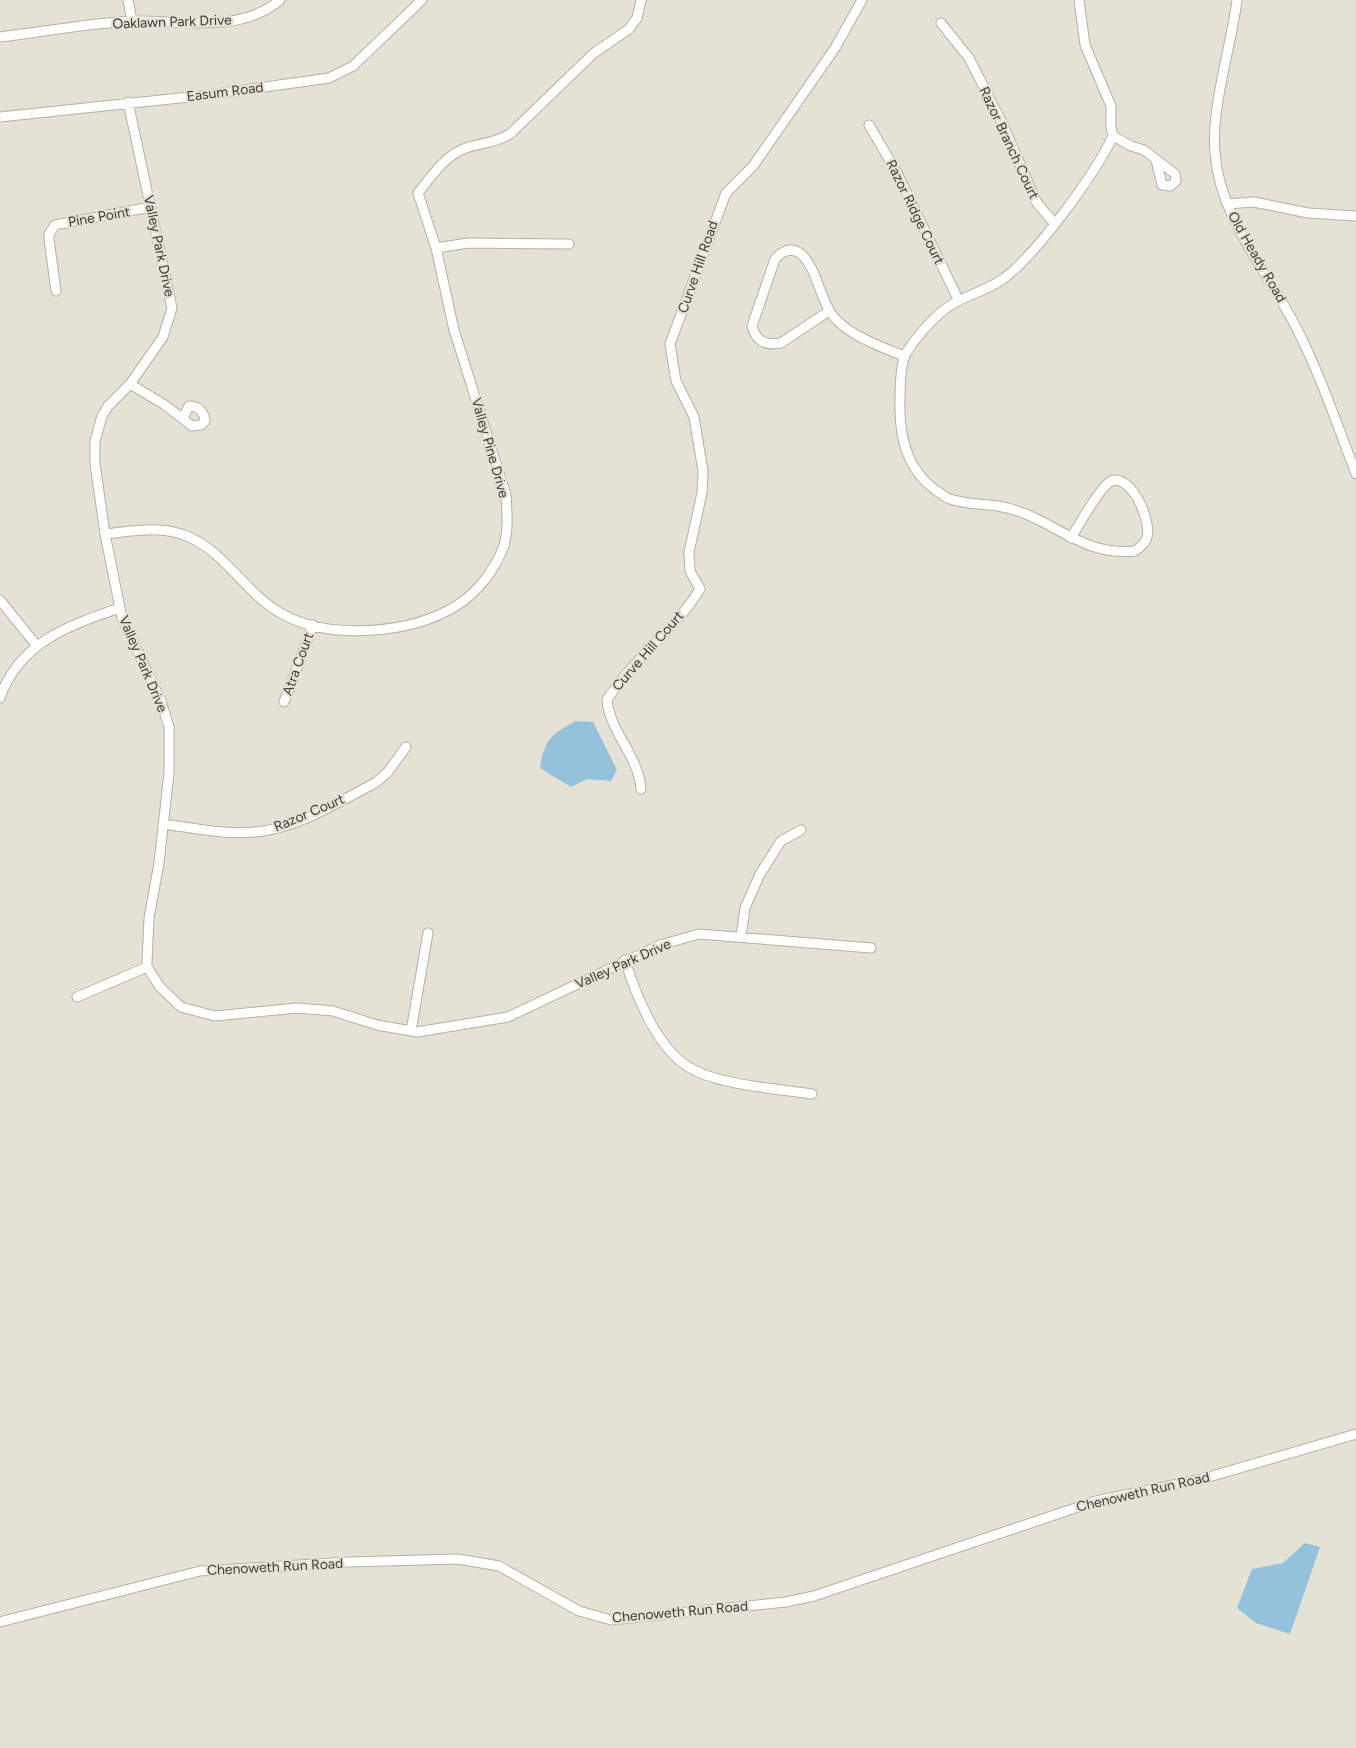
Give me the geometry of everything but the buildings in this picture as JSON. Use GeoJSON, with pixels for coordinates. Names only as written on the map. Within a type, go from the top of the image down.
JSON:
{"type":"FeatureCollection","features":[{"type":"Feature","properties":{"kind":"street"},"geometry":{"type":"LineString","coordinates":[[128,0],[132,21]]}},
{"type":"Feature","properties":{"kind":"street","name":"Oaklawn Park Drive"},"geometry":{"type":"LineString","coordinates":[[0,37],[132,21],[226,21],[249,18],[270,9],[280,0]]}},
{"type":"Feature","properties":{"kind":"street","name":"Easum Road"},"geometry":{"type":"LineString","coordinates":[[0,116],[208,95],[330,78],[353,66],[422,0]]}},
{"type":"Feature","properties":{"kind":"street","name":"Valley Pine Drive"},"geometry":{"type":"LineString","coordinates":[[105,534],[156,529],[187,536],[225,561],[248,587],[273,608],[312,626],[341,630],[374,630],[440,614],[456,606],[477,589],[496,563],[504,546],[507,518],[506,495],[454,330],[436,248],[418,193],[450,157],[464,149],[497,142],[510,134],[594,53],[629,29],[637,18],[641,0]]}},
{"type":"Feature","properties":{"kind":"street","name":"Curve Hill Road"},"geometry":{"type":"LineString","coordinates":[[690,571],[691,538],[702,493],[703,471],[694,417],[676,381],[670,344],[720,204],[726,193],[753,166],[835,48],[862,0]]}},
{"type":"Feature","properties":{"kind":"street"},"geometry":{"type":"LineString","coordinates":[[1079,0],[1085,45],[1111,106],[1111,128],[1114,136],[1131,146],[1144,150],[1156,160]]}},
{"type":"Feature","properties":{"kind":"street","name":"Old Heady Road"},"geometry":{"type":"LineString","coordinates":[[1236,0],[1215,129],[1216,167],[1227,204],[1244,239],[1288,312],[1312,360],[1356,474]]}},
{"type":"Feature","properties":{"kind":"street","name":"Razor Branch Court"},"geometry":{"type":"LineString","coordinates":[[941,24],[969,58],[1002,123],[1037,203],[1054,223]]}},
{"type":"Feature","properties":{"kind":"street","name":"Valley Park Drive"},"geometry":{"type":"LineString","coordinates":[[128,102],[172,308],[163,337],[130,384],[108,406],[98,428],[95,464],[105,534],[122,618],[161,701],[169,727],[169,773],[164,824],[149,918],[147,967],[160,987],[180,1007],[215,1016],[297,1008],[332,1011],[377,1025],[417,1032],[508,1017],[625,960],[660,945],[699,934],[871,948]]}},
{"type":"Feature","properties":{"kind":"street","name":"Razor Ridge Court"},"geometry":{"type":"LineString","coordinates":[[869,125],[896,171],[959,301]]}},
{"type":"Feature","properties":{"kind":"street"},"geometry":{"type":"LineString","coordinates":[[1070,538],[1103,487],[1113,480],[1124,482],[1133,490],[1148,522],[1147,539],[1136,551],[1118,553],[1099,550],[1070,538],[1051,524],[1018,509],[949,499],[922,479],[907,456],[900,415],[904,356],[923,329],[959,301],[996,284],[1012,272],[1054,223],[1094,170],[1114,136]]}},
{"type":"Feature","properties":{"kind":"street"},"geometry":{"type":"LineString","coordinates":[[1227,204],[1254,202],[1308,213],[1356,216]]}},
{"type":"Feature","properties":{"kind":"street","name":"Pine Point"},"geometry":{"type":"LineString","coordinates":[[56,291],[49,239],[51,229],[55,225],[151,207]]}},
{"type":"Feature","properties":{"kind":"street"},"geometry":{"type":"LineString","coordinates":[[436,248],[476,243],[569,244]]}},
{"type":"Feature","properties":{"kind":"street"},"geometry":{"type":"LineString","coordinates":[[829,311],[781,343],[772,345],[762,342],[754,336],[752,326],[774,259],[782,252],[790,249],[799,252],[808,260],[829,311],[848,330],[904,356]]}},
{"type":"Feature","properties":{"kind":"street"},"geometry":{"type":"LineString","coordinates":[[130,384],[183,418]]}},
{"type":"Feature","properties":{"kind":"street","name":"Curve Hill Court"},"geometry":{"type":"LineString","coordinates":[[641,789],[640,774],[609,716],[607,700],[630,668],[700,589],[690,571]]}},
{"type":"Feature","properties":{"kind":"street"},"geometry":{"type":"LineString","coordinates":[[0,600],[37,646]]}},
{"type":"Feature","properties":{"kind":"street"},"geometry":{"type":"LineString","coordinates":[[0,698],[15,670],[37,646],[70,625],[120,608]]}},
{"type":"Feature","properties":{"kind":"street","name":"Atra Court"},"geometry":{"type":"LineString","coordinates":[[284,702],[312,626]]}},
{"type":"Feature","properties":{"kind":"street","name":"Razor Court"},"geometry":{"type":"LineString","coordinates":[[164,824],[233,833],[255,832],[281,827],[375,783],[387,773],[406,748]]}},
{"type":"Feature","properties":{"kind":"street"},"geometry":{"type":"LineString","coordinates":[[741,936],[745,908],[760,874],[781,842],[801,830]]}},
{"type":"Feature","properties":{"kind":"street"},"geometry":{"type":"LineString","coordinates":[[411,1031],[428,933]]}},
{"type":"Feature","properties":{"kind":"street"},"geometry":{"type":"LineString","coordinates":[[625,960],[634,986],[666,1047],[692,1069],[736,1083],[812,1094]]}},
{"type":"Feature","properties":{"kind":"street"},"geometry":{"type":"LineString","coordinates":[[77,997],[147,967]]}},
{"type":"Feature","properties":{"kind":"street","name":"Chenoweth Run Road"},"geometry":{"type":"LineString","coordinates":[[0,1622],[200,1571],[347,1562],[458,1559],[499,1566],[579,1611],[611,1620],[786,1602],[814,1596],[1096,1500],[1202,1479],[1356,1434]]}},
{"type":"Feature","properties":{"kind":"water"},"geometry":{"type":"Polygon","coordinates":[[[576,721],[593,722],[617,770],[611,781],[587,779],[571,787],[540,768],[544,750],[550,739],[560,730],[576,721]]]}},
{"type":"Feature","properties":{"kind":"water"},"geometry":{"type":"Polygon","coordinates":[[[1305,1543],[1320,1547],[1290,1634],[1256,1623],[1237,1608],[1252,1569],[1283,1563],[1305,1543]]]}}]}
